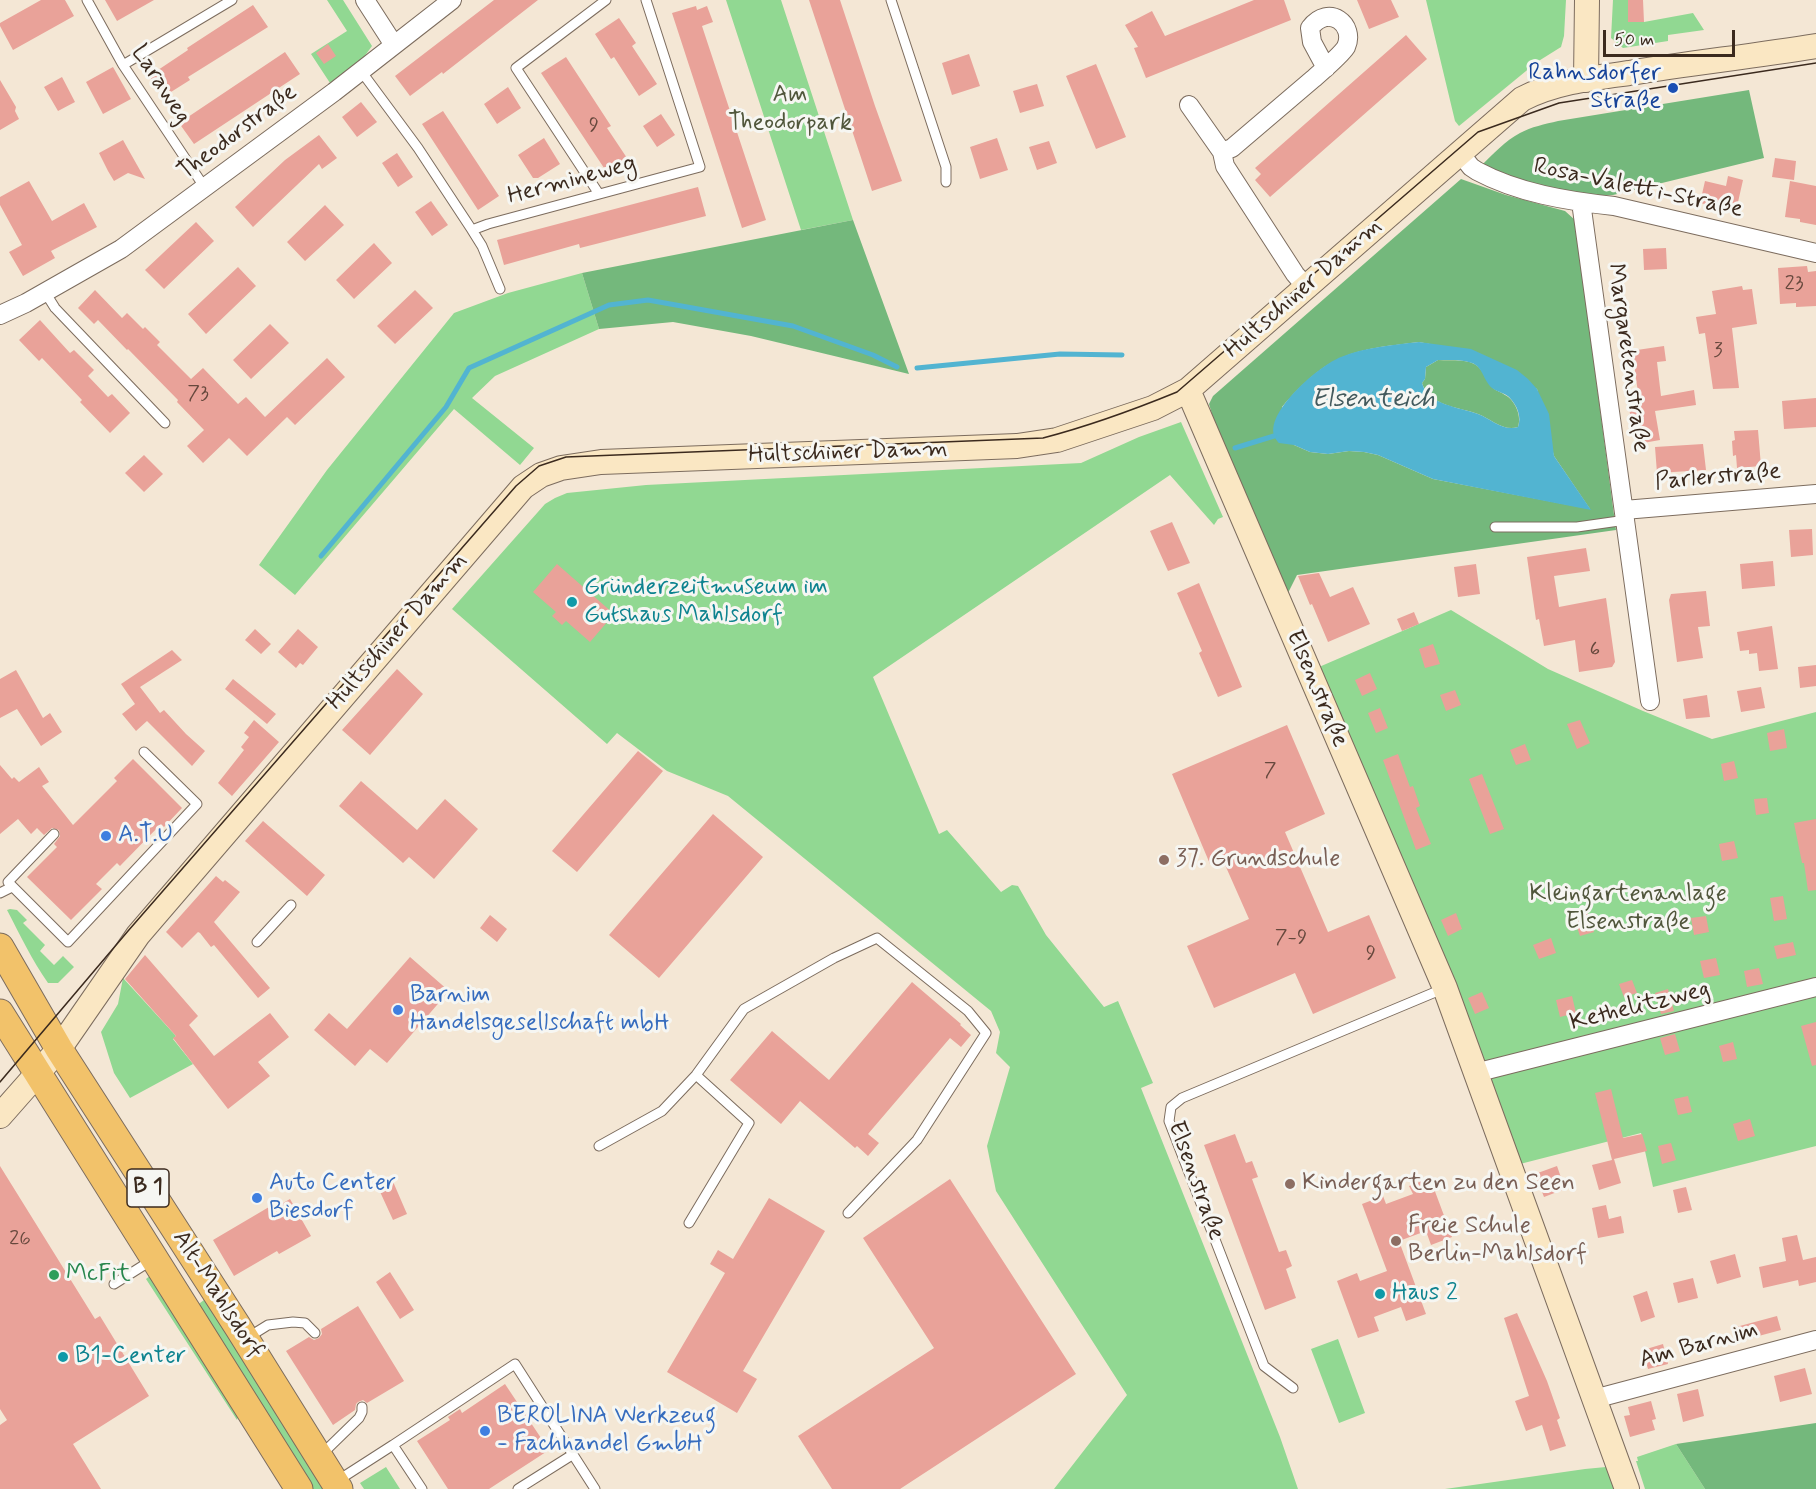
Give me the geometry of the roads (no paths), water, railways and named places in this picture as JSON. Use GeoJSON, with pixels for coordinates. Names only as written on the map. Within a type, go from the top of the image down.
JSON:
{"type":"FeatureCollection","features":[{"type":"Feature","properties":{"kind":"main road"},"geometry":{"type":"LineString","coordinates":[[1586,80],[1587,0]]}},
{"type":"Feature","properties":{"kind":"main road","name":"Hultschiner Damm"},"geometry":{"type":"LineString","coordinates":[[0,1116],[59,1050],[138,935],[523,487],[541,475],[561,468],[601,462],[1017,446],[1067,437],[1153,408],[1188,390],[1522,99],[1562,84],[1694,62],[1816,46]]}},
{"type":"Feature","properties":{"kind":"main road","name":"Elsenstraße"},"geometry":{"type":"LineString","coordinates":[[1188,390],[1444,988],[1627,1489]]}},
{"type":"Feature","properties":{"kind":"main road","name":"Alt-Mahlsdorf"},"geometry":{"type":"LineString","coordinates":[[0,947],[59,1050],[337,1486]]}},
{"type":"Feature","properties":{"kind":"main road","name":"Alt-Mahlsdorf"},"geometry":{"type":"LineString","coordinates":[[0,1013],[299,1489]]}},
{"type":"Feature","properties":{"kind":"street"},"geometry":{"type":"LineString","coordinates":[[365,0],[394,45]]}},
{"type":"Feature","properties":{"kind":"street","name":"Theodorstraße"},"geometry":{"type":"LineString","coordinates":[[0,315],[121,249],[361,71],[452,0]]}},
{"type":"Feature","properties":{"kind":"street"},"geometry":{"type":"LineString","coordinates":[[1222,152],[1232,148],[1326,68]]}},
{"type":"Feature","properties":{"kind":"street"},"geometry":{"type":"LineString","coordinates":[[1189,105],[1222,152],[1225,166],[1294,274],[1306,287]]}},
{"type":"Feature","properties":{"kind":"street","name":"Rosa-Valetti-Straße"},"geometry":{"type":"LineString","coordinates":[[1460,153],[1471,167],[1486,176],[1523,190],[1614,206],[1816,253]]}},
{"type":"Feature","properties":{"kind":"street","name":"Margaretenstraße"},"geometry":{"type":"LineString","coordinates":[[1581,202],[1650,701]]}},
{"type":"Feature","properties":{"kind":"street","name":"Parlerstraße"},"geometry":{"type":"LineString","coordinates":[[1625,515],[1816,494]]}},
{"type":"Feature","properties":{"kind":"street","name":"Kethelitzweg"},"geometry":{"type":"LineString","coordinates":[[1475,1073],[1816,987]]}},
{"type":"Feature","properties":{"kind":"street","name":"Am Barnim"},"geometry":{"type":"LineString","coordinates":[[1594,1399],[1816,1340]]}},
{"type":"Feature","properties":{"kind":"lane","name":"Laraweg"},"geometry":{"type":"LineString","coordinates":[[87,0],[123,65],[205,188]]}},
{"type":"Feature","properties":{"kind":"lane"},"geometry":{"type":"LineString","coordinates":[[123,65],[232,0]]}},
{"type":"Feature","properties":{"kind":"lane"},"geometry":{"type":"LineString","coordinates":[[599,195],[516,68],[606,0]]}},
{"type":"Feature","properties":{"kind":"lane","name":"Hermineweg"},"geometry":{"type":"LineString","coordinates":[[472,230],[700,167],[646,0]]}},
{"type":"Feature","properties":{"kind":"lane"},"geometry":{"type":"LineString","coordinates":[[891,0],[946,167],[946,182]]}},
{"type":"Feature","properties":{"kind":"lane"},"geometry":{"type":"LineString","coordinates":[[361,71],[418,148],[472,230],[482,246],[500,289]]}},
{"type":"Feature","properties":{"kind":"lane"},"geometry":{"type":"LineString","coordinates":[[45,292],[55,308],[165,423]]}},
{"type":"Feature","properties":{"kind":"lane"},"geometry":{"type":"LineString","coordinates":[[1495,527],[1577,527],[1625,515]]}},
{"type":"Feature","properties":{"kind":"lane"},"geometry":{"type":"LineString","coordinates":[[54,834],[8,882],[68,942],[197,804],[144,752]]}},
{"type":"Feature","properties":{"kind":"lane"},"geometry":{"type":"LineString","coordinates":[[0,893],[12,887]]}},
{"type":"Feature","properties":{"kind":"lane"},"geometry":{"type":"LineString","coordinates":[[257,942],[291,905]]}},
{"type":"Feature","properties":{"kind":"lane"},"geometry":{"type":"LineString","coordinates":[[599,1146],[662,1111],[696,1075],[744,1009],[834,958],[877,938],[968,1011],[986,1033],[917,1140],[848,1213]]}},
{"type":"Feature","properties":{"kind":"lane","name":"Elsenstraße"},"geometry":{"type":"LineString","coordinates":[[1293,1388],[1264,1366],[1169,1121],[1171,1107],[1182,1098],[1444,988]]}},
{"type":"Feature","properties":{"kind":"lane"},"geometry":{"type":"LineString","coordinates":[[689,1223],[749,1123],[696,1075]]}},
{"type":"Feature","properties":{"kind":"lane"},"geometry":{"type":"LineString","coordinates":[[114,1284],[154,1259]]}},
{"type":"Feature","properties":{"kind":"lane"},"geometry":{"type":"LineString","coordinates":[[245,1339],[268,1325],[293,1322],[304,1323],[315,1333]]}},
{"type":"Feature","properties":{"kind":"lane"},"geometry":{"type":"LineString","coordinates":[[337,1486],[393,1445],[515,1364],[596,1489]]}},
{"type":"Feature","properties":{"kind":"lane"},"geometry":{"type":"LineString","coordinates":[[319,1457],[359,1418],[362,1407]]}},
{"type":"Feature","properties":{"kind":"lane"},"geometry":{"type":"LineString","coordinates":[[393,1445],[422,1489]]}},
{"type":"Feature","properties":{"kind":"lane"},"geometry":{"type":"LineString","coordinates":[[518,1489],[572,1455]]}},
{"type":"Feature","properties":{"kind":"water","name":"Elsenteich"},"geometry":{"type":"Polygon","coordinates":[[[1419,342],[1471,349],[1517,370],[1528,379],[1537,389],[1549,414],[1554,456],[1591,510],[1433,479],[1378,455],[1364,452],[1349,451],[1328,454],[1310,452],[1294,445],[1279,443],[1274,436],[1274,425],[1287,401],[1321,369],[1341,357],[1360,351],[1419,342]],[[1438,360],[1426,367],[1425,379],[1422,383],[1431,396],[1437,401],[1478,414],[1508,428],[1518,427],[1519,415],[1514,404],[1507,396],[1492,388],[1476,365],[1464,361],[1438,360]]]}},
{"type":"Feature","properties":{"kind":"waterway"},"geometry":{"type":"LineString","coordinates":[[321,556],[446,407],[469,368],[609,305],[648,300],[793,326],[873,355],[897,367]]}},
{"type":"Feature","properties":{"kind":"waterway"},"geometry":{"type":"LineString","coordinates":[[917,368],[1060,354],[1122,355]]}},
{"type":"Feature","properties":{"kind":"waterway"},"geometry":{"type":"LineString","coordinates":[[1235,448],[1274,436]]}},
{"type":"Feature","properties":{"kind":"tram line"},"geometry":{"type":"LineString","coordinates":[[0,1082],[128,931],[516,486],[539,466],[566,457],[1043,438],[1077,428],[1177,392],[1478,132],[1559,103],[1816,63]]}},
{"type":"Feature","properties":{"kind":"place","name":"Rahnsdorfer Straße"},"geometry":{"type":"Point","coordinates":[1673,88]}},
{"type":"Feature","properties":{"kind":"place","name":"Gründerzeitmuseum im Gutshaus Mahlsdorf"},"geometry":{"type":"Point","coordinates":[572,602]}},
{"type":"Feature","properties":{"kind":"place","name":"A.T.U"},"geometry":{"type":"Point","coordinates":[106,836]}},
{"type":"Feature","properties":{"kind":"place","name":"37. Grundschule"},"geometry":{"type":"Point","coordinates":[1164,860]}},
{"type":"Feature","properties":{"kind":"place","name":"Barnim Handelsgesellschaft mbH"},"geometry":{"type":"Point","coordinates":[398,1010]}},
{"type":"Feature","properties":{"kind":"place","name":"Kindergarten zu den Seen"},"geometry":{"type":"Point","coordinates":[1290,1184]}},
{"type":"Feature","properties":{"kind":"place","name":"Auto Center Biesdorf"},"geometry":{"type":"Point","coordinates":[257,1198]}},
{"type":"Feature","properties":{"kind":"place","name":"Freie Schule Berlin-Mahlsdorf"},"geometry":{"type":"Point","coordinates":[1396,1241]}},
{"type":"Feature","properties":{"kind":"place","name":"McFit"},"geometry":{"type":"Point","coordinates":[54,1275]}},
{"type":"Feature","properties":{"kind":"place","name":"Haus 2"},"geometry":{"type":"Point","coordinates":[1380,1294]}},
{"type":"Feature","properties":{"kind":"place","name":"B1-Center"},"geometry":{"type":"Point","coordinates":[63,1357]}},
{"type":"Feature","properties":{"kind":"place","name":"BEROLINA Werkzeug - Fachhandel GmbH"},"geometry":{"type":"Point","coordinates":[485,1431]}},
{"type":"Feature","properties":{"kind":"park label","name":"Am Theodorpark"},"geometry":{"type":"Point","coordinates":[790,110]}},
{"type":"Feature","properties":{"kind":"park label","name":"Kleingartenanlage Elsenstraße"},"geometry":{"type":"Point","coordinates":[1628,909]}}]}
